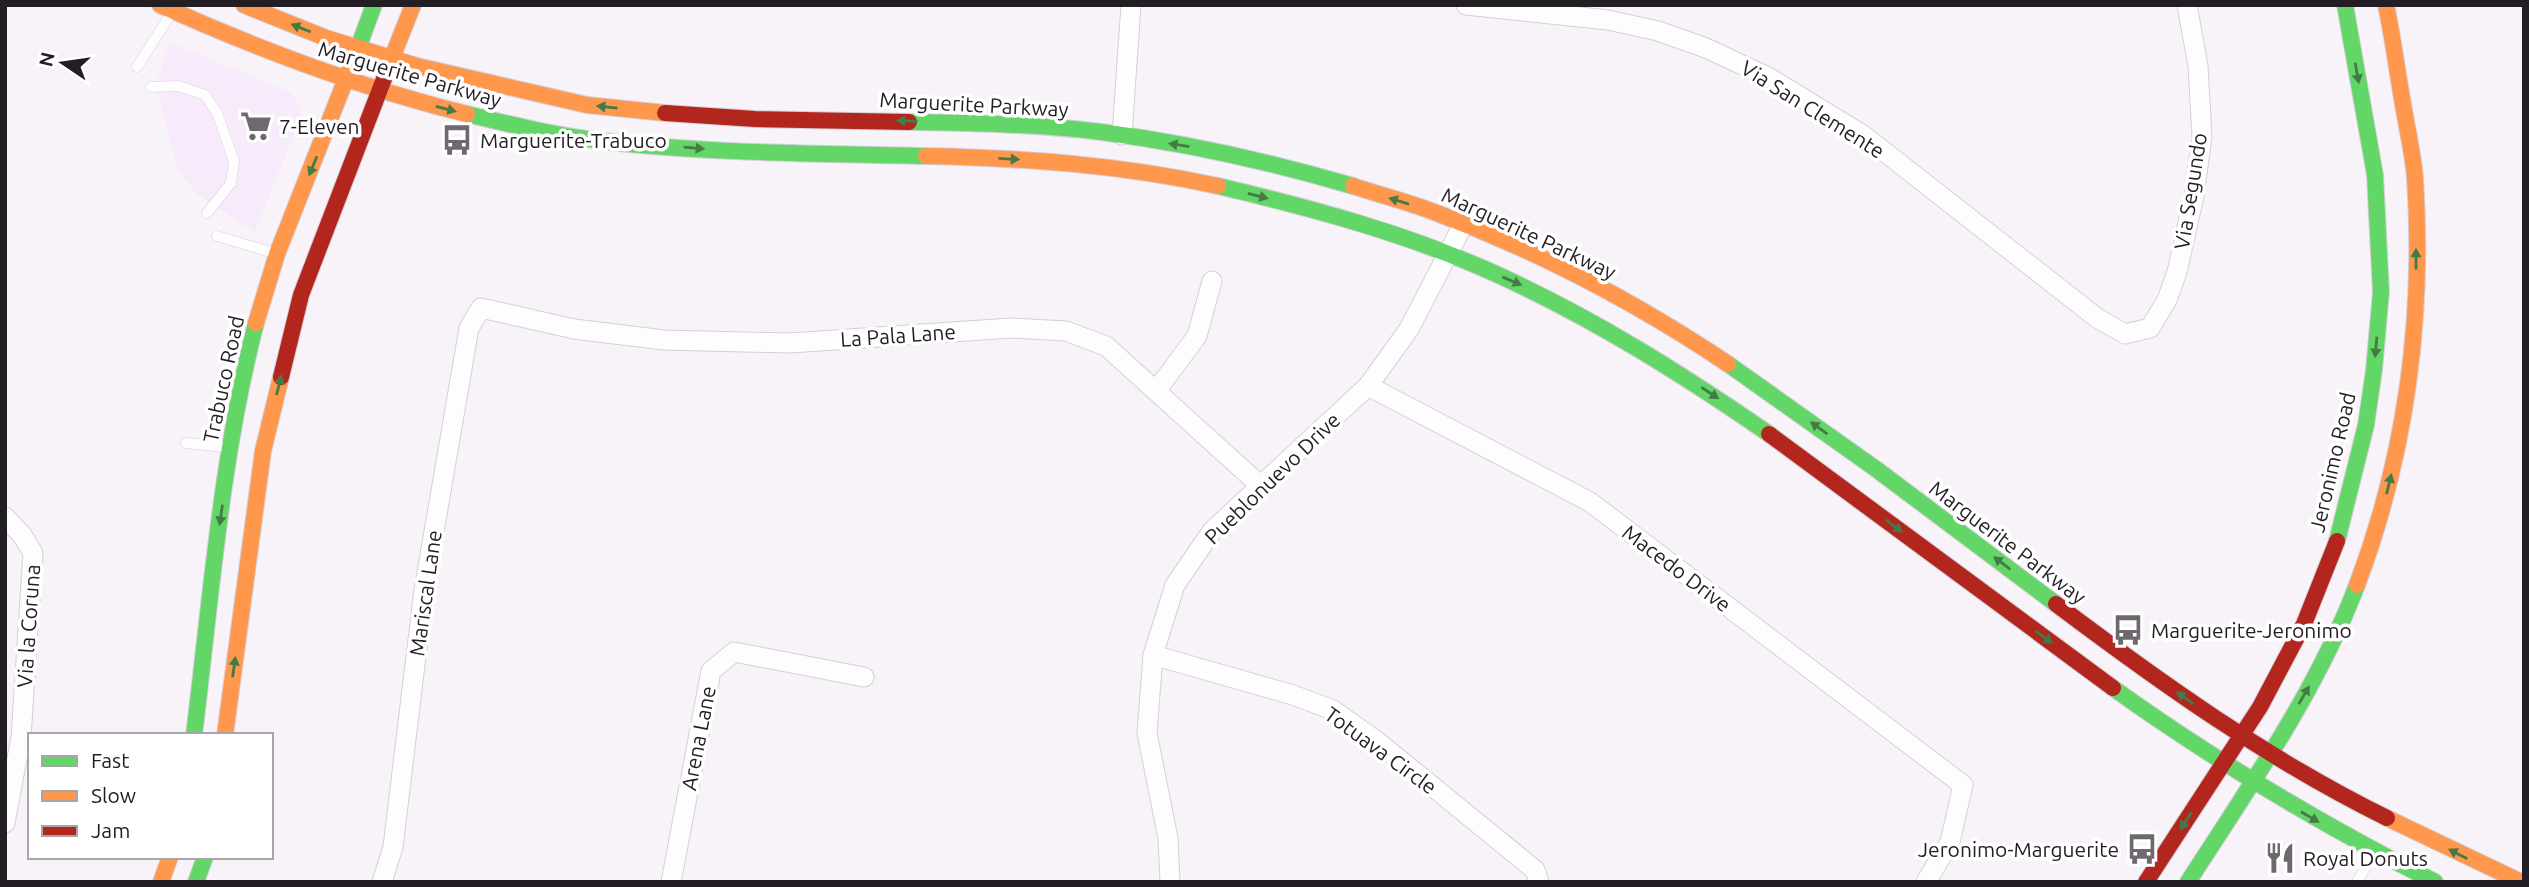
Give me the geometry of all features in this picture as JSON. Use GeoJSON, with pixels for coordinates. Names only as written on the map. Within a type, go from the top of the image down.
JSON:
{"type":"FeatureCollection","features":[{"type":"Feature","properties":{"kind":"main road","name":"Marguerite Parkway"},"geometry":{"type":"LineString","coordinates":[[244,5],[326,38],[392,58],[480,82],[587,105],[755,119],[999,124],[1121,152],[1211,184],[1319,212],[1449,256],[1520,284],[1597,323],[1709,393],[1839,485],[1969,583],[2224,764],[2374,853],[2435,882]]}},
{"type":"Feature","properties":{"kind":"main road","name":"Trabuco Road"},"geometry":{"type":"LineString","coordinates":[[194,733],[230,447],[242,376],[262,298],[277,254],[374,5]]}},
{"type":"Feature","properties":{"kind":"main road"},"geometry":{"type":"LineString","coordinates":[[225,733],[263,451],[301,295],[413,5]]}},
{"type":"Feature","properties":{"kind":"main road","name":"Jeronimo Road"},"geometry":{"type":"LineString","coordinates":[[2146,882],[2242,736],[2304,624],[2336,540],[2366,425],[2375,370],[2381,292],[2375,175],[2345,5]]}},
{"type":"Feature","properties":{"kind":"main road"},"geometry":{"type":"LineString","coordinates":[[2189,882],[2313,680],[2354,593],[2380,522],[2407,396],[2416,321],[2415,175],[2386,5]]}},
{"type":"Feature","properties":{"kind":"main road","name":"Marguerite Parkway"},"geometry":{"type":"LineString","coordinates":[[166,8],[246,44],[380,91],[474,116],[600,141],[706,149],[1027,160],[1121,152],[1214,151],[1338,182],[1433,211],[1537,255],[1668,324],[1865,461],[2066,612],[2269,754],[2378,814],[2474,862],[2521,882]]}},
{"type":"Feature","properties":{"kind":"main road"},"geometry":{"type":"LineString","coordinates":[[230,447],[263,451]]}},
{"type":"Feature","properties":{"kind":"main road"},"geometry":{"type":"LineString","coordinates":[[161,882],[169,859]]}},
{"type":"Feature","properties":{"kind":"main road"},"geometry":{"type":"LineString","coordinates":[[196,882],[204,859]]}},
{"type":"Feature","properties":{"kind":"street"},"geometry":{"type":"LineString","coordinates":[[1121,152],[1131,5]]}},
{"type":"Feature","properties":{"kind":"street","name":"Via San Clemente"},"geometry":{"type":"LineString","coordinates":[[1466,5],[1610,13],[1706,47],[1768,77],[1863,135],[2097,318],[2125,334],[2150,328]]}},
{"type":"Feature","properties":{"kind":"street","name":"Via Segundo"},"geometry":{"type":"LineString","coordinates":[[2150,328],[2167,300],[2176,272],[2194,197],[2202,136],[2198,66],[2187,5]]}},
{"type":"Feature","properties":{"kind":"street","name":"Pueblonuevo Drive"},"geometry":{"type":"LineString","coordinates":[[1170,882],[1168,838],[1147,733],[1153,655],[1175,585],[1212,531],[1368,386],[1409,329],[1464,223]]}},
{"type":"Feature","properties":{"kind":"street"},"geometry":{"type":"LineString","coordinates":[[1156,391],[1197,336],[1212,281]]}},
{"type":"Feature","properties":{"kind":"street","name":"La Pala Lane"},"geometry":{"type":"LineString","coordinates":[[481,308],[574,329],[664,340],[790,343],[1011,328],[1066,331],[1106,346],[1262,487]]}},
{"type":"Feature","properties":{"kind":"street","name":"Mariscal Lane"},"geometry":{"type":"LineString","coordinates":[[382,882],[393,847],[424,590],[468,328],[481,308]]}},
{"type":"Feature","properties":{"kind":"street","name":"Macedo Drive"},"geometry":{"type":"LineString","coordinates":[[1368,386],[1590,502],[1963,785],[1950,842],[1926,882]]}},
{"type":"Feature","properties":{"kind":"street","name":"Via la Coruna"},"geometry":{"type":"LineString","coordinates":[[5,517],[22,535],[33,553],[21,737],[5,823]]}},
{"type":"Feature","properties":{"kind":"street","name":"Arena Lane"},"geometry":{"type":"LineString","coordinates":[[671,882],[711,671],[734,652],[864,677]]}},
{"type":"Feature","properties":{"kind":"street","name":"Totuava Circle"},"geometry":{"type":"LineString","coordinates":[[1153,655],[1293,695],[1333,710],[1535,870],[1539,882]]}},
{"type":"Feature","properties":{"kind":"lane"},"geometry":{"type":"LineString","coordinates":[[137,67],[166,8]]}},
{"type":"Feature","properties":{"kind":"lane"},"geometry":{"type":"LineString","coordinates":[[151,86],[179,86],[205,95],[217,113],[234,161],[231,183],[207,213]]}},
{"type":"Feature","properties":{"kind":"lane"},"geometry":{"type":"LineString","coordinates":[[217,236],[277,254]]}},
{"type":"Feature","properties":{"kind":"lane"},"geometry":{"type":"LineString","coordinates":[[186,443],[230,447]]}},
{"type":"Feature","properties":{"kind":"lane"},"geometry":{"type":"LineString","coordinates":[[2357,882],[2374,853]]}},
{"type":"Feature","properties":{"kind":"shaded area"},"geometry":{"type":"Polygon","coordinates":[[[170,43],[286,90],[296,98],[300,110],[296,129],[255,232],[198,195],[178,171],[156,85],[170,43]]]}},
{"type":"Feature","properties":{"kind":"traffic: fast"},"geometry":{"type":"LineString","coordinates":[[358,48],[374,5]]}},
{"type":"Feature","properties":{"kind":"traffic: fast"},"geometry":{"type":"LineString","coordinates":[[2337,541],[2366,425],[2381,292],[2375,175],[2345,5]]}},
{"type":"Feature","properties":{"kind":"traffic: fast"},"geometry":{"type":"LineString","coordinates":[[467,114],[569,136],[643,145],[764,152],[926,156]]}},
{"type":"Feature","properties":{"kind":"traffic: fast"},"geometry":{"type":"LineString","coordinates":[[909,122],[981,123],[1077,129],[1133,136],[1228,154],[1353,186]]}},
{"type":"Feature","properties":{"kind":"traffic: fast"},"geometry":{"type":"LineString","coordinates":[[1218,186],[1359,223],[1429,246],[1496,274],[1567,309],[1636,348],[1769,434]]}},
{"type":"Feature","properties":{"kind":"traffic: fast"},"geometry":{"type":"LineString","coordinates":[[194,733],[225,476],[256,323]]}},
{"type":"Feature","properties":{"kind":"traffic: fast"},"geometry":{"type":"LineString","coordinates":[[1728,364],[1876,469],[2056,604]]}},
{"type":"Feature","properties":{"kind":"traffic: fast"},"geometry":{"type":"LineString","coordinates":[[2188,882],[2302,701],[2341,624],[2357,585]]}},
{"type":"Feature","properties":{"kind":"traffic: fast"},"geometry":{"type":"LineString","coordinates":[[2113,688],[2270,791],[2435,882]]}},
{"type":"Feature","properties":{"kind":"traffic: fast"},"geometry":{"type":"LineString","coordinates":[[196,882],[204,859]]}},
{"type":"Feature","properties":{"kind":"traffic: slow"},"geometry":{"type":"LineString","coordinates":[[160,5],[311,67],[467,114]]}},
{"type":"Feature","properties":{"kind":"traffic: slow"},"geometry":{"type":"LineString","coordinates":[[244,5],[326,38],[417,66],[587,105],[665,113]]}},
{"type":"Feature","properties":{"kind":"traffic: slow"},"geometry":{"type":"LineString","coordinates":[[392,58],[413,5]]}},
{"type":"Feature","properties":{"kind":"traffic: slow"},"geometry":{"type":"LineString","coordinates":[[2357,585],[2374,536],[2399,436],[2414,334],[2417,282],[2414,169],[2386,5]]}},
{"type":"Feature","properties":{"kind":"traffic: slow"},"geometry":{"type":"LineString","coordinates":[[256,323],[277,254],[353,61]]}},
{"type":"Feature","properties":{"kind":"traffic: slow"},"geometry":{"type":"LineString","coordinates":[[926,156],[1073,164],[1218,186]]}},
{"type":"Feature","properties":{"kind":"traffic: slow"},"geometry":{"type":"LineString","coordinates":[[1353,186],[1434,212],[1549,261],[1622,299],[1728,364]]}},
{"type":"Feature","properties":{"kind":"traffic: slow"},"geometry":{"type":"LineString","coordinates":[[225,733],[263,451],[281,377]]}},
{"type":"Feature","properties":{"kind":"traffic: slow"},"geometry":{"type":"LineString","coordinates":[[2387,818],[2521,882]]}},
{"type":"Feature","properties":{"kind":"traffic: slow"},"geometry":{"type":"LineString","coordinates":[[161,882],[169,859]]}},
{"type":"Feature","properties":{"kind":"traffic: jam"},"geometry":{"type":"LineString","coordinates":[[281,377],[301,295],[387,71]]}},
{"type":"Feature","properties":{"kind":"traffic: jam"},"geometry":{"type":"LineString","coordinates":[[665,113],[755,119],[909,122]]}},
{"type":"Feature","properties":{"kind":"traffic: jam"},"geometry":{"type":"LineString","coordinates":[[1769,434],[2113,688]]}},
{"type":"Feature","properties":{"kind":"traffic: jam"},"geometry":{"type":"LineString","coordinates":[[2146,882],[2260,707],[2304,624],[2337,541]]}},
{"type":"Feature","properties":{"kind":"traffic: jam"},"geometry":{"type":"LineString","coordinates":[[2056,604],[2135,663],[2258,746],[2387,818]]}},
{"type":"Feature","properties":{"kind":"place","name":"7-Eleven"},"geometry":{"type":"Point","coordinates":[256,126]}},
{"type":"Feature","properties":{"kind":"place","name":"Marguerite-Trabuco"},"geometry":{"type":"Point","coordinates":[457,140]}},
{"type":"Feature","properties":{"kind":"place","name":"Marguerite-Jeronimo"},"geometry":{"type":"Point","coordinates":[2128,630]}},
{"type":"Feature","properties":{"kind":"place","name":"Jeronimo-Marguerite"},"geometry":{"type":"Point","coordinates":[2142,849]}},
{"type":"Feature","properties":{"kind":"place","name":"Royal Donuts"},"geometry":{"type":"Point","coordinates":[2280,858]}}]}
